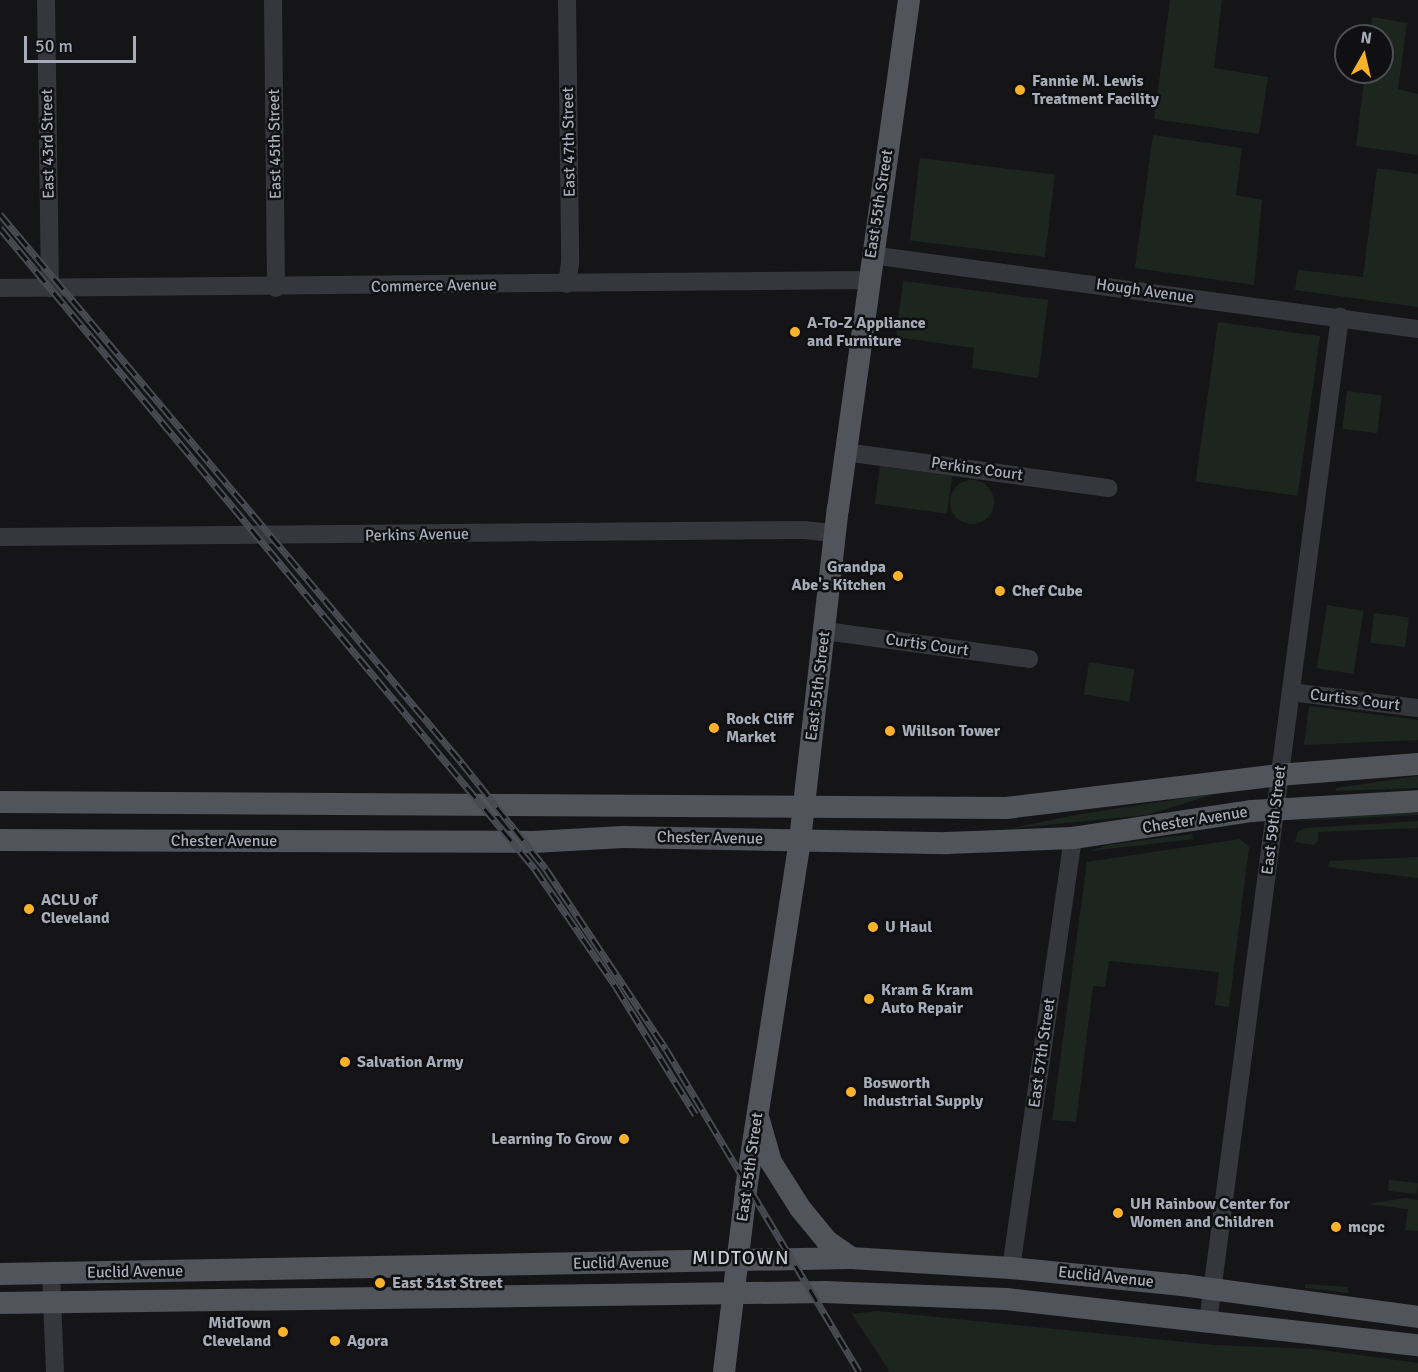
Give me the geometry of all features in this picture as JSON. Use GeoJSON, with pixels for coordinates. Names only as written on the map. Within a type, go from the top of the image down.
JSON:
{"type":"FeatureCollection","features":[{"type":"Feature","properties":{"kind":"main road","name":"East 55th Street"},"geometry":{"type":"LineString","coordinates":[[724,1372],[757,1114],[800,840],[845,452],[871,255],[909,0]]}},
{"type":"Feature","properties":{"kind":"main road","name":"Chester Avenue"},"geometry":{"type":"LineString","coordinates":[[0,802],[1006,808],[1278,775],[1418,764]]}},
{"type":"Feature","properties":{"kind":"main road","name":"Chester Avenue"},"geometry":{"type":"LineString","coordinates":[[0,840],[800,840],[947,843],[1073,838],[1274,810],[1418,801]]}},
{"type":"Feature","properties":{"kind":"main road"},"geometry":{"type":"LineString","coordinates":[[757,1114],[771,1162],[800,1208],[827,1240],[851,1258]]}},
{"type":"Feature","properties":{"kind":"main road","name":"Euclid Avenue"},"geometry":{"type":"LineString","coordinates":[[0,1274],[851,1258],[1011,1268],[1212,1288],[1418,1317]]}},
{"type":"Feature","properties":{"kind":"main road","name":"Euclid Avenue"},"geometry":{"type":"LineString","coordinates":[[0,1304],[817,1292],[1006,1299],[1418,1346]]}},
{"type":"Feature","properties":{"kind":"street","name":"East 43rd Street"},"geometry":{"type":"LineString","coordinates":[[46,0],[50,288]]}},
{"type":"Feature","properties":{"kind":"street","name":"East 45th Street"},"geometry":{"type":"LineString","coordinates":[[273,0],[276,288]]}},
{"type":"Feature","properties":{"kind":"street","name":"East 47th Street"},"geometry":{"type":"LineString","coordinates":[[567,0],[570,262],[567,284]]}},
{"type":"Feature","properties":{"kind":"street","name":"Hough Avenue"},"geometry":{"type":"LineString","coordinates":[[871,255],[1418,329]]}},
{"type":"Feature","properties":{"kind":"street","name":"Commerce Avenue"},"geometry":{"type":"LineString","coordinates":[[0,288],[276,288],[868,280]]}},
{"type":"Feature","properties":{"kind":"street","name":"East 59th Street"},"geometry":{"type":"LineString","coordinates":[[1208,1322],[1278,775],[1340,317]]}},
{"type":"Feature","properties":{"kind":"street","name":"Perkins Court"},"geometry":{"type":"LineString","coordinates":[[845,452],[1109,488]]}},
{"type":"Feature","properties":{"kind":"street","name":"Perkins Avenue"},"geometry":{"type":"LineString","coordinates":[[0,537],[804,530],[835,533]]}},
{"type":"Feature","properties":{"kind":"street","name":"Curtis Court"},"geometry":{"type":"LineString","coordinates":[[825,631],[1029,659]]}},
{"type":"Feature","properties":{"kind":"street","name":"Curtiss Court"},"geometry":{"type":"LineString","coordinates":[[1291,692],[1418,708]]}},
{"type":"Feature","properties":{"kind":"street","name":"East 57th Street"},"geometry":{"type":"LineString","coordinates":[[1011,1268],[1073,838]]}},
{"type":"Feature","properties":{"kind":"street"},"geometry":{"type":"LineString","coordinates":[[51,1273],[55,1372]]}},
{"type":"Feature","properties":{"kind":"shaded area"},"geometry":{"type":"Polygon","coordinates":[[[1170,0],[1222,0],[1214,68],[1268,77],[1259,134],[1154,119],[1170,0]]]}},
{"type":"Feature","properties":{"kind":"shaded area"},"geometry":{"type":"Polygon","coordinates":[[[1372,17],[1407,23],[1398,89],[1418,94],[1418,155],[1356,146],[1364,84],[1394,84],[1394,24],[1371,24],[1372,17]]]}},
{"type":"Feature","properties":{"kind":"shaded area"},"geometry":{"type":"Polygon","coordinates":[[[1153,135],[1242,148],[1236,195],[1262,200],[1254,285],[1135,268],[1153,135]]]}},
{"type":"Feature","properties":{"kind":"shaded area"},"geometry":{"type":"Polygon","coordinates":[[[920,158],[1055,175],[1045,257],[910,240],[920,158]]]}},
{"type":"Feature","properties":{"kind":"shaded area"},"geometry":{"type":"Polygon","coordinates":[[[1377,168],[1418,174],[1418,307],[1295,290],[1298,270],[1363,277],[1377,168]]]}},
{"type":"Feature","properties":{"kind":"shaded area"},"geometry":{"type":"Polygon","coordinates":[[[903,281],[1048,300],[1038,378],[972,368],[974,348],[896,337],[903,281]]]}},
{"type":"Feature","properties":{"kind":"shaded area"},"geometry":{"type":"Polygon","coordinates":[[[1218,322],[1320,336],[1298,496],[1196,481],[1218,322]]]}},
{"type":"Feature","properties":{"kind":"shaded area"},"geometry":{"type":"Polygon","coordinates":[[[1347,391],[1382,395],[1377,433],[1342,429],[1347,391]]]}},
{"type":"Feature","properties":{"kind":"shaded area"},"geometry":{"type":"Polygon","coordinates":[[[880,466],[952,476],[947,514],[875,504],[880,466]]]}},
{"type":"Feature","properties":{"kind":"shaded area"},"geometry":{"type":"Polygon","coordinates":[[[972,480],[987,487],[994,502],[987,517],[972,524],[957,517],[950,502],[957,487],[972,480]]]}},
{"type":"Feature","properties":{"kind":"shaded area"},"geometry":{"type":"Polygon","coordinates":[[[1327,605],[1364,611],[1354,674],[1317,668],[1327,605]]]}},
{"type":"Feature","properties":{"kind":"shaded area"},"geometry":{"type":"Polygon","coordinates":[[[1374,613],[1409,617],[1405,647],[1370,643],[1374,613]]]}},
{"type":"Feature","properties":{"kind":"shaded area"},"geometry":{"type":"Polygon","coordinates":[[[1089,662],[1134,669],[1129,702],[1084,695],[1089,662]]]}},
{"type":"Feature","properties":{"kind":"shaded area"},"geometry":{"type":"Polygon","coordinates":[[[1309,706],[1418,720],[1418,740],[1304,745],[1309,706]]]}},
{"type":"Feature","properties":{"kind":"shaded area"},"geometry":{"type":"Polygon","coordinates":[[[1418,776],[1418,788],[1336,791],[1336,788],[1418,776]]]}},
{"type":"Feature","properties":{"kind":"shaded area"},"geometry":{"type":"Polygon","coordinates":[[[1218,793],[1147,815],[1007,829],[1080,814],[1218,793]]]}},
{"type":"Feature","properties":{"kind":"shaded area"},"geometry":{"type":"Polygon","coordinates":[[[1418,813],[1418,815],[1295,821],[1355,814],[1418,813]]]}},
{"type":"Feature","properties":{"kind":"shaded area"},"geometry":{"type":"Polygon","coordinates":[[[1418,821],[1418,828],[1318,832],[1318,841],[1314,845],[1295,842],[1298,832],[1305,828],[1418,821]]]}},
{"type":"Feature","properties":{"kind":"shaded area"},"geometry":{"type":"Polygon","coordinates":[[[1192,834],[1193,839],[1090,851],[1107,845],[1192,834]]]}},
{"type":"Feature","properties":{"kind":"shaded area"},"geometry":{"type":"Polygon","coordinates":[[[1240,839],[1249,847],[1229,1007],[1215,1005],[1219,972],[1109,961],[1105,987],[1093,986],[1076,1122],[1052,1120],[1087,862],[1240,839]]]}},
{"type":"Feature","properties":{"kind":"shaded area"},"geometry":{"type":"Polygon","coordinates":[[[1418,857],[1418,878],[1328,867],[1324,877],[1330,861],[1418,857]]]}},
{"type":"Feature","properties":{"kind":"shaded area"},"geometry":{"type":"Polygon","coordinates":[[[1389,1180],[1418,1183],[1417,1194],[1388,1191],[1389,1180]]]}},
{"type":"Feature","properties":{"kind":"shaded area"},"geometry":{"type":"Polygon","coordinates":[[[1406,1198],[1418,1200],[1418,1231],[1405,1230],[1408,1209],[1366,1204],[1406,1198]]]}},
{"type":"Feature","properties":{"kind":"shaded area"},"geometry":{"type":"Polygon","coordinates":[[[1305,1284],[1348,1287],[1348,1293],[1305,1288],[1305,1284]]]}},
{"type":"Feature","properties":{"kind":"shaded area"},"geometry":{"type":"Polygon","coordinates":[[[878,1311],[1214,1345],[1315,1349],[1418,1363],[1418,1372],[890,1372],[852,1314],[878,1311]]]}},
{"type":"Feature","properties":{"kind":"railway"},"geometry":{"type":"LineString","coordinates":[[0,214],[462,763],[546,869],[666,1049],[859,1372]]}},
{"type":"Feature","properties":{"kind":"railway"},"geometry":{"type":"LineString","coordinates":[[0,228],[535,869],[616,987],[695,1114]]}},
{"type":"Feature","properties":{"kind":"place","name":"Fannie M. Lewis Treatment Facility"},"geometry":{"type":"Point","coordinates":[1020,90]}},
{"type":"Feature","properties":{"kind":"place","name":"A-To-Z Appliance and Furniture"},"geometry":{"type":"Point","coordinates":[795,332]}},
{"type":"Feature","properties":{"kind":"place","name":"Grandpa Abe's Kitchen"},"geometry":{"type":"Point","coordinates":[898,576]}},
{"type":"Feature","properties":{"kind":"place","name":"Chef Cube"},"geometry":{"type":"Point","coordinates":[1000,591]}},
{"type":"Feature","properties":{"kind":"place","name":"Rock Cliff Market"},"geometry":{"type":"Point","coordinates":[714,728]}},
{"type":"Feature","properties":{"kind":"place","name":"Willson Tower"},"geometry":{"type":"Point","coordinates":[890,731]}},
{"type":"Feature","properties":{"kind":"place","name":"ACLU of Cleveland"},"geometry":{"type":"Point","coordinates":[29,909]}},
{"type":"Feature","properties":{"kind":"place","name":"U Haul"},"geometry":{"type":"Point","coordinates":[873,927]}},
{"type":"Feature","properties":{"kind":"place","name":"Kram & Kram Auto Repair"},"geometry":{"type":"Point","coordinates":[869,999]}},
{"type":"Feature","properties":{"kind":"place","name":"Salvation Army"},"geometry":{"type":"Point","coordinates":[345,1062]}},
{"type":"Feature","properties":{"kind":"place","name":"Bosworth Industrial Supply"},"geometry":{"type":"Point","coordinates":[851,1092]}},
{"type":"Feature","properties":{"kind":"place","name":"Learning To Grow"},"geometry":{"type":"Point","coordinates":[624,1139]}},
{"type":"Feature","properties":{"kind":"place","name":"UH Rainbow Center for Women and Children"},"geometry":{"type":"Point","coordinates":[1118,1213]}},
{"type":"Feature","properties":{"kind":"place","name":"mcpc"},"geometry":{"type":"Point","coordinates":[1336,1227]}},
{"type":"Feature","properties":{"kind":"place","name":"East 51st Street"},"geometry":{"type":"Point","coordinates":[380,1283]}},
{"type":"Feature","properties":{"kind":"place","name":"MidTown Cleveland"},"geometry":{"type":"Point","coordinates":[283,1332]}},
{"type":"Feature","properties":{"kind":"place","name":"Agora"},"geometry":{"type":"Point","coordinates":[335,1341]}},
{"type":"Feature","properties":{"kind":"district","name":"MIDTOWN"},"geometry":{"type":"Point","coordinates":[741,1257]}}]}
